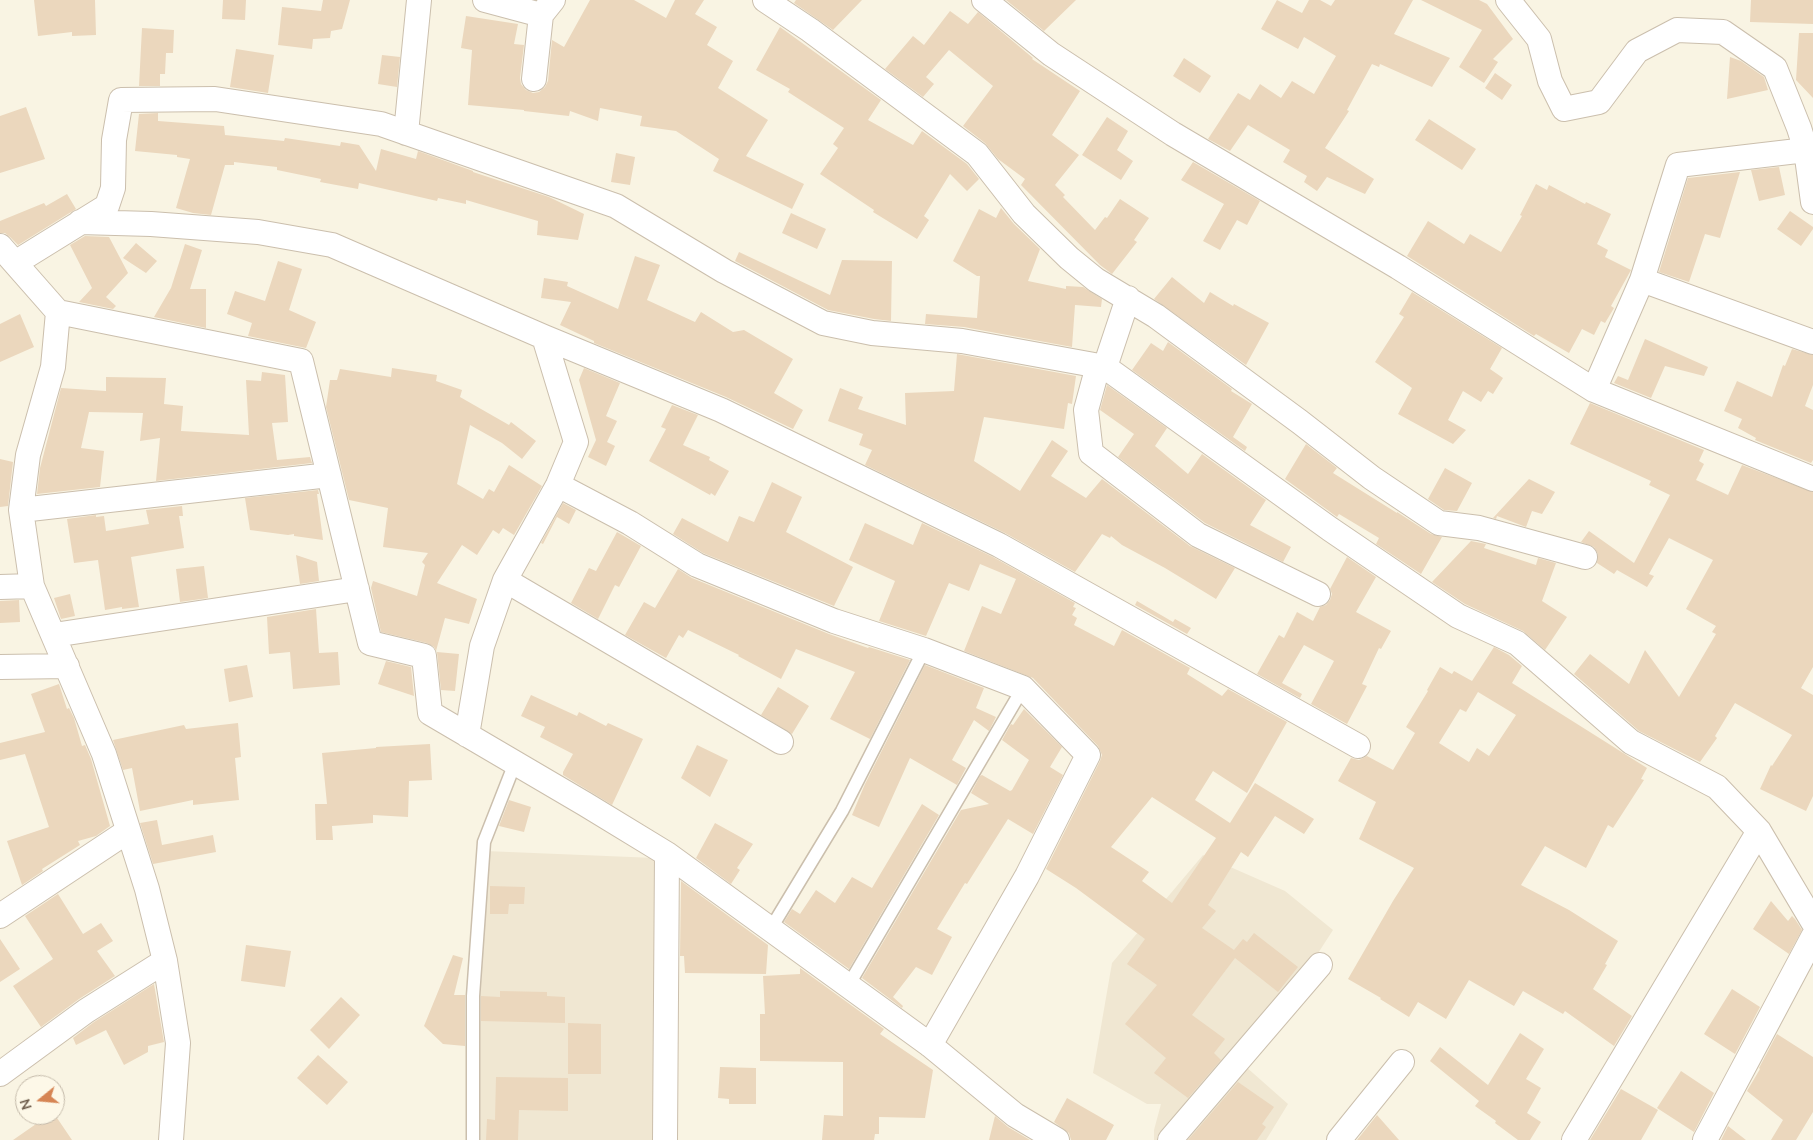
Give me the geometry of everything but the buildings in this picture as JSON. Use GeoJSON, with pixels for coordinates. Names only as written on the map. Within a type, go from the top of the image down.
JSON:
{"type":"FeatureCollection","features":[{"type":"Feature","properties":{"kind":"street"},"geometry":{"type":"LineString","coordinates":[[406,133],[419,0]]}},
{"type":"Feature","properties":{"kind":"street"},"geometry":{"type":"LineString","coordinates":[[485,0],[547,8],[534,79]]}},
{"type":"Feature","properties":{"kind":"street"},"geometry":{"type":"LineString","coordinates":[[765,0],[810,30],[977,154],[1024,214],[1069,258],[1096,280],[1156,316],[1300,422],[1372,478],[1439,523],[1479,528],[1585,558]]}},
{"type":"Feature","properties":{"kind":"street"},"geometry":{"type":"LineString","coordinates":[[984,0],[1051,54],[1173,134],[1398,267],[1594,390],[1813,479]]}},
{"type":"Feature","properties":{"kind":"street"},"geometry":{"type":"LineString","coordinates":[[1508,0],[1539,39],[1550,81],[1564,109],[1600,102],[1637,51],[1677,30],[1723,32],[1775,68],[1806,150],[1813,202]]}},
{"type":"Feature","properties":{"kind":"street"},"geometry":{"type":"LineString","coordinates":[[1057,1140],[1015,1115],[930,1045],[667,854],[430,712],[424,656],[370,643],[301,361],[58,312],[8,255],[80,222],[107,206],[113,188],[114,140],[121,100],[215,99],[381,124],[616,206],[724,271],[823,323],[872,333],[962,341],[1101,366],[1330,529],[1458,616],[1517,643],[1631,742],[1717,787],[1759,831],[1813,922]]}},
{"type":"Feature","properties":{"kind":"street"},"geometry":{"type":"LineString","coordinates":[[1594,390],[1642,280],[1678,165],[1806,150]]}},
{"type":"Feature","properties":{"kind":"street"},"geometry":{"type":"LineString","coordinates":[[80,222],[151,224],[258,232],[332,245],[544,338],[721,410],[999,545],[1358,746]]}},
{"type":"Feature","properties":{"kind":"street"},"geometry":{"type":"LineString","coordinates":[[1642,280],[1813,342]]}},
{"type":"Feature","properties":{"kind":"street"},"geometry":{"type":"LineString","coordinates":[[1128,298],[1086,410],[1090,452],[1198,535],[1318,594]]}},
{"type":"Feature","properties":{"kind":"street"},"geometry":{"type":"LineString","coordinates":[[58,312],[53,367],[28,455],[21,510],[32,586],[104,754],[147,889],[165,961],[178,1043],[171,1140]]}},
{"type":"Feature","properties":{"kind":"street"},"geometry":{"type":"LineString","coordinates":[[467,735],[482,646],[506,580],[558,485],[576,442],[544,338]]}},
{"type":"Feature","properties":{"kind":"street"},"geometry":{"type":"LineString","coordinates":[[21,510],[329,475]]}},
{"type":"Feature","properties":{"kind":"street"},"geometry":{"type":"LineString","coordinates":[[558,485],[630,523],[697,565],[834,621],[924,650],[1023,688],[1088,755],[1028,876],[930,1045]]}},
{"type":"Feature","properties":{"kind":"street"},"geometry":{"type":"LineString","coordinates":[[506,580],[781,742]]}},
{"type":"Feature","properties":{"kind":"street"},"geometry":{"type":"LineString","coordinates":[[0,587],[32,586]]}},
{"type":"Feature","properties":{"kind":"street"},"geometry":{"type":"LineString","coordinates":[[54,634],[356,589]]}},
{"type":"Feature","properties":{"kind":"street"},"geometry":{"type":"LineString","coordinates":[[0,667],[67,666]]}},
{"type":"Feature","properties":{"kind":"street"},"geometry":{"type":"LineString","coordinates":[[0,916],[128,830]]}},
{"type":"Feature","properties":{"kind":"street"},"geometry":{"type":"LineString","coordinates":[[1574,1140],[1759,831]]}},
{"type":"Feature","properties":{"kind":"street"},"geometry":{"type":"LineString","coordinates":[[664,1140],[667,854]]}},
{"type":"Feature","properties":{"kind":"street"},"geometry":{"type":"LineString","coordinates":[[1705,1140],[1813,937]]}},
{"type":"Feature","properties":{"kind":"street"},"geometry":{"type":"LineString","coordinates":[[0,1074],[86,1011],[165,961]]}},
{"type":"Feature","properties":{"kind":"street"},"geometry":{"type":"LineString","coordinates":[[1170,1140],[1320,965]]}},
{"type":"Feature","properties":{"kind":"street"},"geometry":{"type":"LineString","coordinates":[[1339,1140],[1402,1062]]}},
{"type":"Feature","properties":{"kind":"lane"},"geometry":{"type":"LineString","coordinates":[[770,930],[842,811],[924,650]]}},
{"type":"Feature","properties":{"kind":"lane"},"geometry":{"type":"LineString","coordinates":[[848,986],[1023,688]]}},
{"type":"Feature","properties":{"kind":"lane"},"geometry":{"type":"LineString","coordinates":[[473,1140],[473,996],[484,842],[515,763]]}},
{"type":"Feature","properties":{"kind":"shaded area"},"geometry":{"type":"Polygon","coordinates":[[[485,851],[655,858],[654,1140],[467,1140],[485,851]]]}},
{"type":"Feature","properties":{"kind":"shaded area"},"geometry":{"type":"Polygon","coordinates":[[[1203,855],[1285,891],[1333,930],[1245,1066],[1288,1104],[1266,1140],[1154,1140],[1154,1130],[1161,1104],[1147,1104],[1093,1073],[1112,963],[1203,855]]]}}]}
